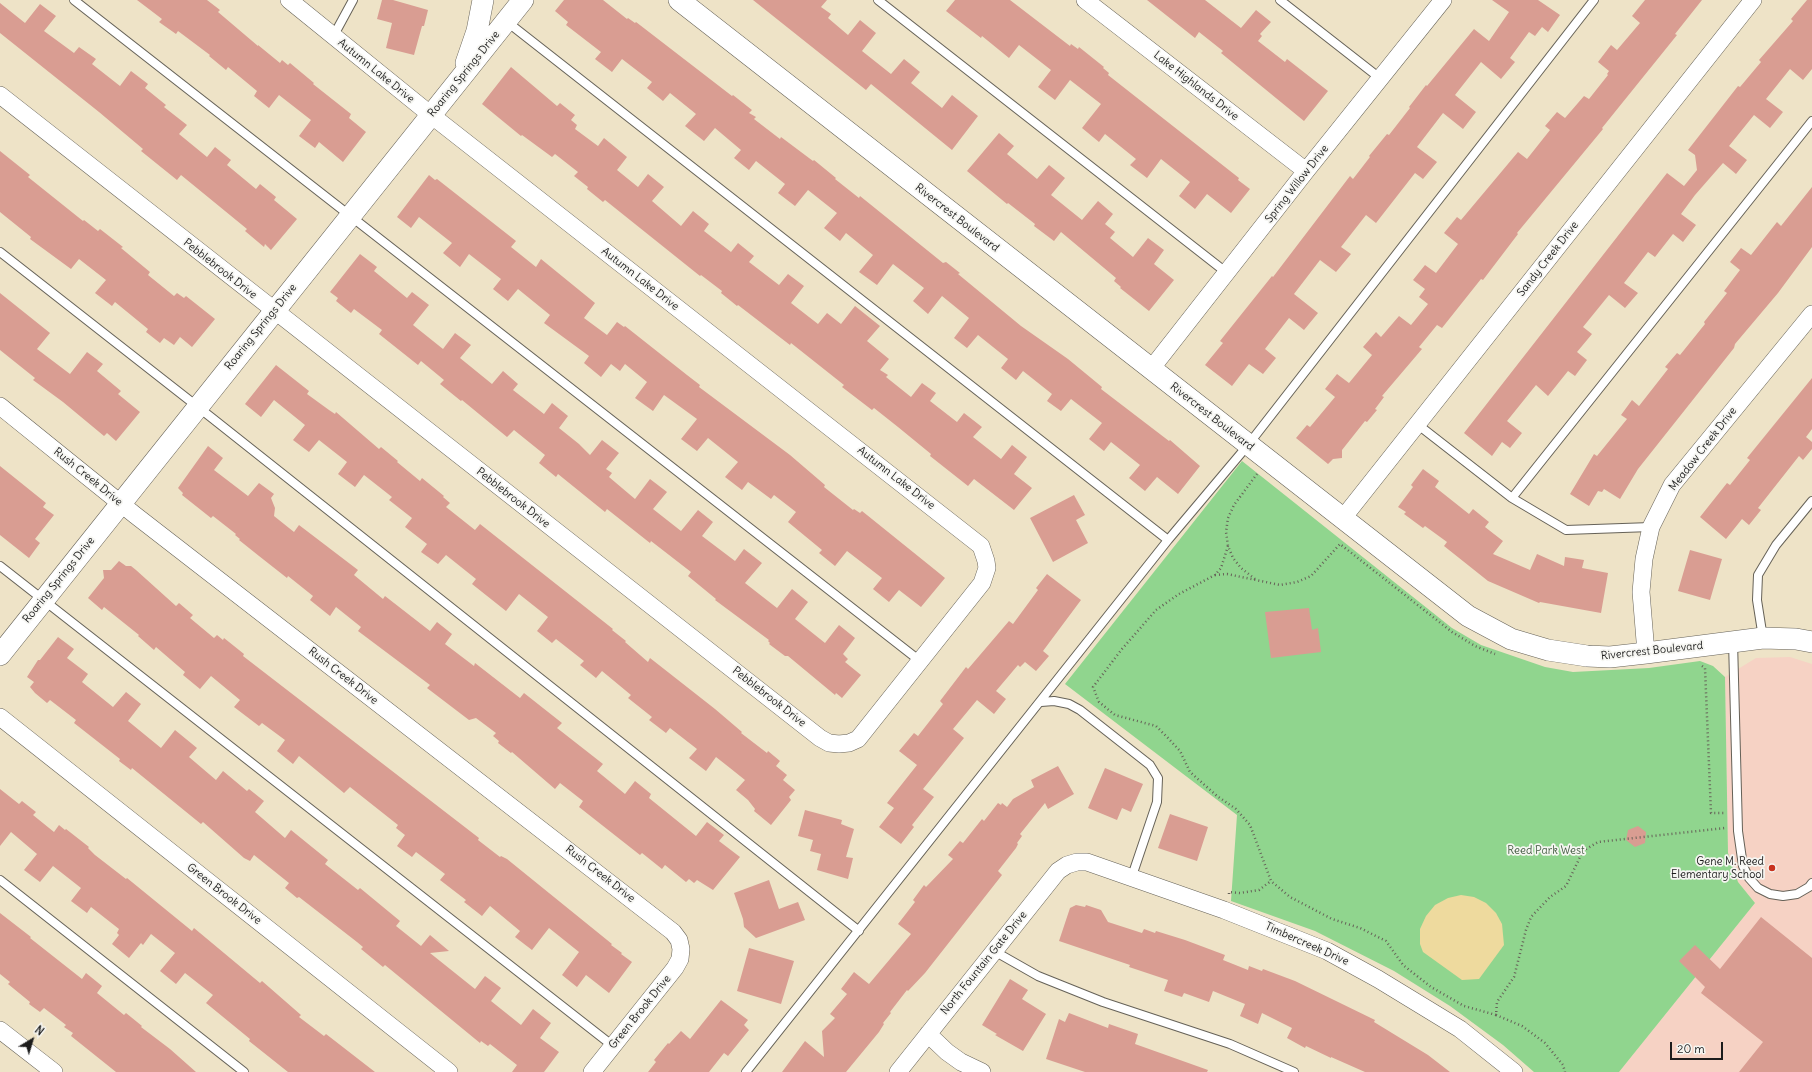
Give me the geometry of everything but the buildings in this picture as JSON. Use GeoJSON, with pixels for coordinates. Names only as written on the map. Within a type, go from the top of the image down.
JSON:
{"type":"FeatureCollection","features":[{"type":"Feature","properties":{"kind":"street","name":"Autumn Lake Drive"},"geometry":{"type":"LineString","coordinates":[[289,0],[431,115],[975,540],[981,546],[986,560]]}},
{"type":"Feature","properties":{"kind":"street"},"geometry":{"type":"LineString","coordinates":[[459,81],[477,32],[483,0]]}},
{"type":"Feature","properties":{"kind":"street","name":"Roaring Springs Drive"},"geometry":{"type":"LineString","coordinates":[[0,654],[523,0]]}},
{"type":"Feature","properties":{"kind":"street","name":"Rivercrest Boulevard"},"geometry":{"type":"LineString","coordinates":[[679,0],[1152,370],[1242,451],[1343,518],[1468,616],[1511,639],[1548,650],[1587,656],[1610,657],[1763,638],[1796,639],[1812,642]]}},
{"type":"Feature","properties":{"kind":"street","name":"Lake Highlands Drive"},"geometry":{"type":"LineString","coordinates":[[1085,0],[1306,172]]}},
{"type":"Feature","properties":{"kind":"street","name":"Spring Willow Drive"},"geometry":{"type":"LineString","coordinates":[[1152,370],[1306,172],[1444,0]]}},
{"type":"Feature","properties":{"kind":"street","name":"Sandy Creek Drive"},"geometry":{"type":"LineString","coordinates":[[1343,518],[1753,0]]}},
{"type":"Feature","properties":{"kind":"street","name":"Pebblebrook Drive"},"geometry":{"type":"LineString","coordinates":[[0,95],[820,738],[829,743],[849,743],[858,739],[982,583],[987,568],[986,560]]}},
{"type":"Feature","properties":{"kind":"street","name":"Meadow Creek Drive"},"geometry":{"type":"LineString","coordinates":[[1646,653],[1642,592],[1644,559],[1651,527],[1672,485],[1812,314]]}},
{"type":"Feature","properties":{"kind":"street","name":"Rush Creek Drive"},"geometry":{"type":"LineString","coordinates":[[0,406],[121,503],[673,932],[679,940],[681,949]]}},
{"type":"Feature","properties":{"kind":"street","name":"Green Brook Drive"},"geometry":{"type":"LineString","coordinates":[[0,717],[449,1072]]}},
{"type":"Feature","properties":{"kind":"street","name":"Timbercreek Drive"},"geometry":{"type":"LineString","coordinates":[[1076,862],[1087,862],[1131,879],[1224,910],[1327,951],[1378,979],[1460,1030],[1514,1072]]}},
{"type":"Feature","properties":{"kind":"street","name":"North Fountain Gate Drive"},"geometry":{"type":"LineString","coordinates":[[898,1072],[1058,870],[1076,862]]}},
{"type":"Feature","properties":{"kind":"street","name":"Green Brook Drive"},"geometry":{"type":"LineString","coordinates":[[592,1072],[675,968],[680,959],[681,949]]}},
{"type":"Feature","properties":{"kind":"street"},"geometry":{"type":"LineString","coordinates":[[0,1030],[54,1072]]}},
{"type":"Feature","properties":{"kind":"street"},"geometry":{"type":"LineString","coordinates":[[928,1034],[947,1052],[961,1062],[982,1072]]}},
{"type":"Feature","properties":{"kind":"lane"},"geometry":{"type":"LineString","coordinates":[[74,0],[920,661]]}},
{"type":"Feature","properties":{"kind":"lane"},"geometry":{"type":"LineString","coordinates":[[334,36],[353,0]]}},
{"type":"Feature","properties":{"kind":"lane"},"geometry":{"type":"LineString","coordinates":[[878,0],[1227,273]]}},
{"type":"Feature","properties":{"kind":"lane"},"geometry":{"type":"LineString","coordinates":[[1280,0],[1381,79]]}},
{"type":"Feature","properties":{"kind":"lane"},"geometry":{"type":"LineString","coordinates":[[746,1072],[1168,540],[1242,451],[1594,0]]}},
{"type":"Feature","properties":{"kind":"lane"},"geometry":{"type":"LineString","coordinates":[[506,21],[1168,540]]}},
{"type":"Feature","properties":{"kind":"lane"},"geometry":{"type":"LineString","coordinates":[[1512,498],[1812,121]]}},
{"type":"Feature","properties":{"kind":"lane"},"geometry":{"type":"LineString","coordinates":[[0,252],[859,931]]}},
{"type":"Feature","properties":{"kind":"lane"},"geometry":{"type":"LineString","coordinates":[[1417,424],[1512,498],[1566,530],[1651,527]]}},
{"type":"Feature","properties":{"kind":"lane"},"geometry":{"type":"LineString","coordinates":[[1763,638],[1757,600],[1758,575],[1776,545],[1812,501]]}},
{"type":"Feature","properties":{"kind":"lane"},"geometry":{"type":"LineString","coordinates":[[0,566],[613,1046]]}},
{"type":"Feature","properties":{"kind":"lane"},"geometry":{"type":"LineString","coordinates":[[1732,641],[1738,831],[1743,866],[1753,883],[1758,888],[1770,894],[1783,896],[1797,894],[1809,887],[1812,883]]}},
{"type":"Feature","properties":{"kind":"lane"},"geometry":{"type":"LineString","coordinates":[[1041,702],[1054,701],[1069,704],[1080,710],[1150,765],[1158,778],[1157,802],[1131,879]]}},
{"type":"Feature","properties":{"kind":"lane"},"geometry":{"type":"LineString","coordinates":[[0,880],[244,1072]]}},
{"type":"Feature","properties":{"kind":"lane"},"geometry":{"type":"LineString","coordinates":[[994,951],[1038,976],[1103,1002],[1230,1044],[1294,1072]]}},
{"type":"Feature","properties":{"kind":"path"},"geometry":{"type":"LineString","coordinates":[[1242,451],[1257,475],[1234,505],[1228,518],[1226,532],[1228,546],[1233,558],[1241,568],[1257,581]]}},
{"type":"Feature","properties":{"kind":"path"},"geometry":{"type":"LineString","coordinates":[[1215,575],[1227,574],[1280,585],[1297,582],[1311,576],[1340,544],[1452,632],[1474,646],[1502,657]]}},
{"type":"Feature","properties":{"kind":"path"},"geometry":{"type":"LineString","coordinates":[[1228,546],[1222,568],[1215,575],[1179,594],[1156,610],[1122,649],[1093,687],[1099,702],[1115,715],[1156,726],[1168,738],[1180,751],[1190,772],[1236,809],[1250,825],[1271,881],[1290,897],[1332,919],[1360,928],[1386,941],[1403,965],[1431,988],[1464,1006],[1496,1015],[1522,1026],[1545,1043],[1563,1065],[1565,1072]]}},
{"type":"Feature","properties":{"kind":"path"},"geometry":{"type":"LineString","coordinates":[[1700,663],[1705,668],[1711,813],[1724,812],[1724,818]]}},
{"type":"Feature","properties":{"kind":"path"},"geometry":{"type":"LineString","coordinates":[[1496,1015],[1497,1002],[1514,977],[1526,930],[1531,917],[1550,897],[1566,886],[1583,851],[1598,842],[1725,828],[1724,823]]}},
{"type":"Feature","properties":{"kind":"path"},"geometry":{"type":"LineString","coordinates":[[1224,910],[1230,892],[1240,893],[1259,890],[1271,881]]}},
{"type":"Feature","properties":{"kind":"shaded area","name":"Gene M. Reed Elementary School"},"geometry":{"type":"Polygon","coordinates":[[[1790,657],[1812,664],[1812,1072],[1619,1072],[1755,903],[1738,882],[1728,853],[1725,677],[1756,658],[1790,657]]]}},
{"type":"Feature","properties":{"kind":"green space","name":"Reed Park West"},"geometry":{"type":"Polygon","coordinates":[[[1242,461],[1452,628],[1481,645],[1545,667],[1573,672],[1649,668],[1700,661],[1713,666],[1725,677],[1728,853],[1738,882],[1755,903],[1619,1072],[1534,1072],[1503,1045],[1450,1006],[1394,971],[1315,931],[1231,901],[1237,815],[1065,684],[1242,461]]]}},
{"type":"Feature","properties":{"kind":"sand"},"geometry":{"type":"Polygon","coordinates":[[[1461,895],[1474,897],[1486,903],[1496,913],[1502,924],[1504,945],[1479,979],[1462,980],[1423,952],[1420,944],[1420,929],[1426,916],[1435,905],[1448,898],[1461,895]]]}},
{"type":"Feature","properties":{"kind":"place","name":"Gene M. Reed Elementary School"},"geometry":{"type":"Point","coordinates":[1772,868]}}]}
